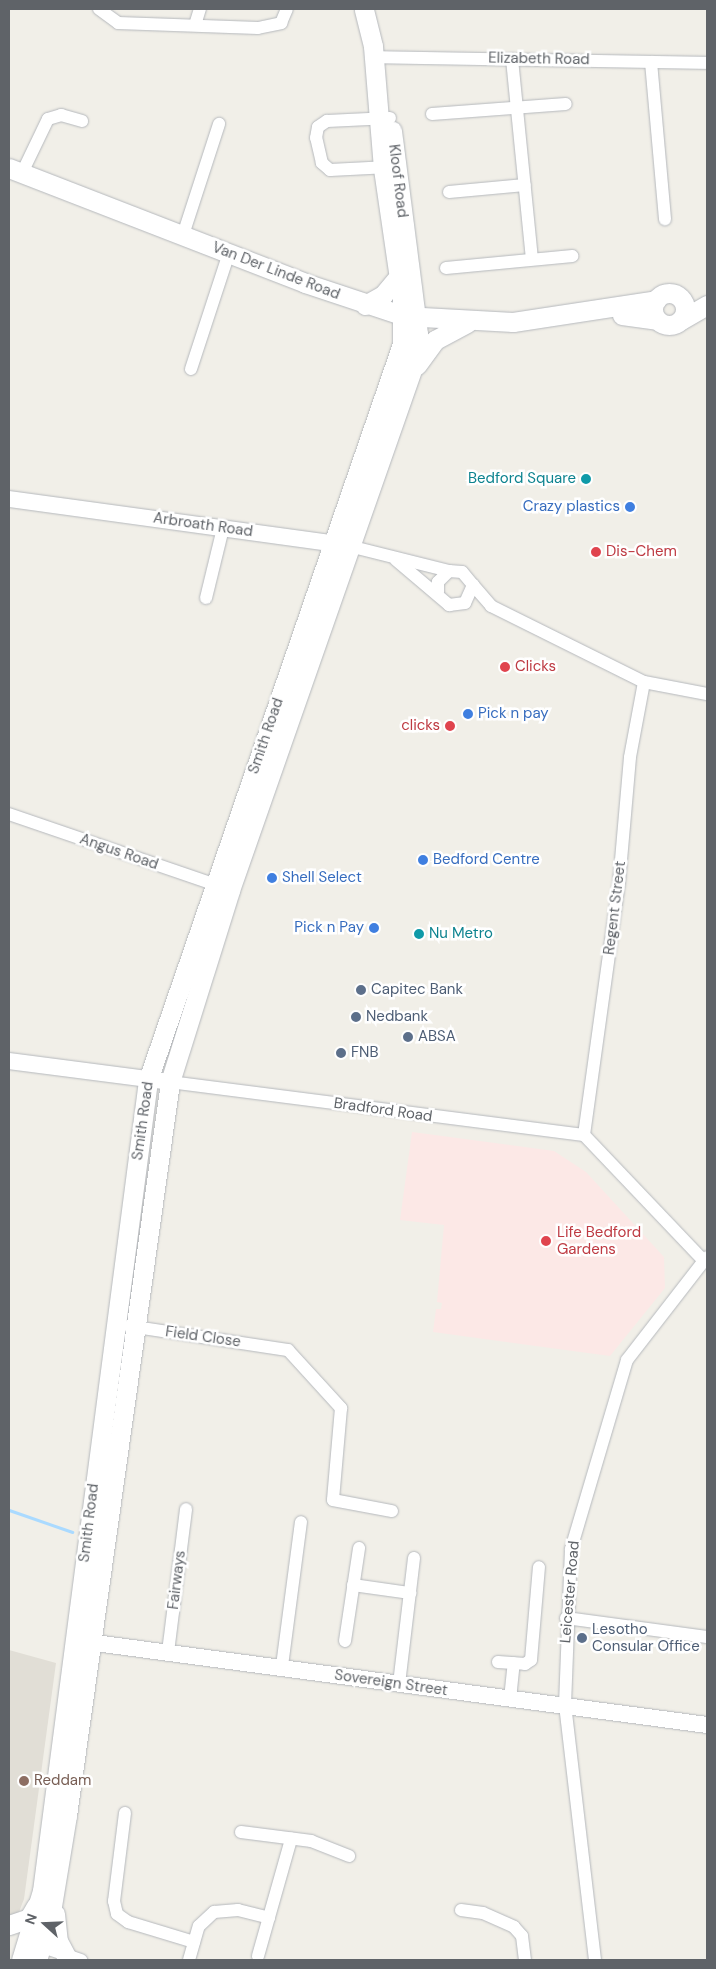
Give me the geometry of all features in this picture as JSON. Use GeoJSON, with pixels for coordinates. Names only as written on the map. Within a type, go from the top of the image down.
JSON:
{"type":"FeatureCollection","features":[{"type":"Feature","properties":{"kind":"main road","name":"Kloof Road"},"geometry":{"type":"LineString","coordinates":[[364,9],[375,53],[410,317]]}},
{"type":"Feature","properties":{"kind":"main road","name":"Van Der Linde Road"},"geometry":{"type":"LineString","coordinates":[[15,170],[370,307],[410,317],[460,322],[636,314],[657,320]]}},
{"type":"Feature","properties":{"kind":"main road"},"geometry":{"type":"LineString","coordinates":[[396,367],[393,332],[370,307],[383,295],[405,281],[460,322],[428,346],[408,386]]}},
{"type":"Feature","properties":{"kind":"main road"},"geometry":{"type":"LineString","coordinates":[[707,295],[680,297],[668,293],[656,300],[657,320],[666,325],[681,320],[707,305]]}},
{"type":"Feature","properties":{"kind":"main road"},"geometry":{"type":"LineString","coordinates":[[680,297],[685,306],[681,320]]}},
{"type":"Feature","properties":{"kind":"main road","name":"Van Der Linde Road"},"geometry":{"type":"LineString","coordinates":[[554,318],[656,300]]}},
{"type":"Feature","properties":{"kind":"main road","name":"Smith Road"},"geometry":{"type":"LineString","coordinates":[[34,1954],[47,1898],[126,1326],[170,1082],[221,887],[334,542],[396,367],[410,317]]}},
{"type":"Feature","properties":{"kind":"main road","name":"Smith Road"},"geometry":{"type":"LineString","coordinates":[[126,1326],[148,1080],[353,547],[408,386],[418,341],[410,317]]}},
{"type":"Feature","properties":{"kind":"main road"},"geometry":{"type":"LineString","coordinates":[[9,1925],[29,1918],[47,1898]]}},
{"type":"Feature","properties":{"kind":"main road"},"geometry":{"type":"LineString","coordinates":[[47,1898],[58,1941],[74,1959]]}},
{"type":"Feature","properties":{"kind":"street"},"geometry":{"type":"LineString","coordinates":[[100,9],[118,22],[274,26],[281,23],[286,9]]}},
{"type":"Feature","properties":{"kind":"street"},"geometry":{"type":"LineString","coordinates":[[195,25],[200,9]]}},
{"type":"Feature","properties":{"kind":"street","name":"Elizabeth Road"},"geometry":{"type":"LineString","coordinates":[[375,53],[707,63]]}},
{"type":"Feature","properties":{"kind":"street"},"geometry":{"type":"LineString","coordinates":[[512,58],[532,258]]}},
{"type":"Feature","properties":{"kind":"street"},"geometry":{"type":"LineString","coordinates":[[651,62],[665,219]]}},
{"type":"Feature","properties":{"kind":"street"},"geometry":{"type":"LineString","coordinates":[[432,114],[566,104]]}},
{"type":"Feature","properties":{"kind":"street"},"geometry":{"type":"LineString","coordinates":[[15,170],[48,119],[61,115],[82,120]]}},
{"type":"Feature","properties":{"kind":"street"},"geometry":{"type":"LineString","coordinates":[[384,118],[327,121],[316,131],[316,143],[322,163],[330,170],[390,167]]}},
{"type":"Feature","properties":{"kind":"street"},"geometry":{"type":"LineString","coordinates":[[183,236],[219,124]]}},
{"type":"Feature","properties":{"kind":"street"},"geometry":{"type":"LineString","coordinates":[[449,192],[525,185]]}},
{"type":"Feature","properties":{"kind":"street"},"geometry":{"type":"LineString","coordinates":[[191,369],[229,253]]}},
{"type":"Feature","properties":{"kind":"street"},"geometry":{"type":"LineString","coordinates":[[446,268],[532,258],[572,256]]}},
{"type":"Feature","properties":{"kind":"street","name":"Arbroath Road"},"geometry":{"type":"LineString","coordinates":[[9,499],[334,542],[396,560],[449,571]]}},
{"type":"Feature","properties":{"kind":"street"},"geometry":{"type":"LineString","coordinates":[[206,598],[223,528]]}},
{"type":"Feature","properties":{"kind":"street","name":"Arbroath Road"},"geometry":{"type":"LineString","coordinates":[[396,560],[438,592]]}},
{"type":"Feature","properties":{"kind":"street"},"geometry":{"type":"LineString","coordinates":[[492,606],[462,572],[449,571],[438,582],[438,592],[449,605],[465,602],[492,606],[644,682],[707,694]]}},
{"type":"Feature","properties":{"kind":"street"},"geometry":{"type":"LineString","coordinates":[[465,602],[473,585]]}},
{"type":"Feature","properties":{"kind":"street","name":"Regent Street"},"geometry":{"type":"LineString","coordinates":[[584,1135],[619,883],[630,757],[644,682]]}},
{"type":"Feature","properties":{"kind":"street","name":"Angus Road"},"geometry":{"type":"LineString","coordinates":[[9,814],[221,887]]}},
{"type":"Feature","properties":{"kind":"street","name":"Bradford Road"},"geometry":{"type":"LineString","coordinates":[[9,1061],[584,1135]]}},
{"type":"Feature","properties":{"kind":"street"},"geometry":{"type":"LineString","coordinates":[[584,1135],[705,1259]]}},
{"type":"Feature","properties":{"kind":"street","name":"Leicester Road"},"geometry":{"type":"LineString","coordinates":[[595,1960],[565,1706],[566,1618],[573,1538],[623,1371],[634,1350],[705,1259]]}},
{"type":"Feature","properties":{"kind":"street","name":"Field Close"},"geometry":{"type":"LineString","coordinates":[[126,1326],[288,1350],[341,1408],[333,1500],[392,1511]]}},
{"type":"Feature","properties":{"kind":"street","name":"Fairways"},"geometry":{"type":"LineString","coordinates":[[168,1652],[186,1508]]}},
{"type":"Feature","properties":{"kind":"street"},"geometry":{"type":"LineString","coordinates":[[282,1666],[302,1522]]}},
{"type":"Feature","properties":{"kind":"street"},"geometry":{"type":"LineString","coordinates":[[345,1641],[359,1548]]}},
{"type":"Feature","properties":{"kind":"street"},"geometry":{"type":"LineString","coordinates":[[399,1684],[414,1558]]}},
{"type":"Feature","properties":{"kind":"street"},"geometry":{"type":"LineString","coordinates":[[498,1662],[528,1664],[533,1657],[539,1567]]}},
{"type":"Feature","properties":{"kind":"street"},"geometry":{"type":"LineString","coordinates":[[353,1585],[410,1593]]}},
{"type":"Feature","properties":{"kind":"street"},"geometry":{"type":"LineString","coordinates":[[566,1618],[707,1638]]}},
{"type":"Feature","properties":{"kind":"street","name":"Sovereign Street"},"geometry":{"type":"LineString","coordinates":[[82,1641],[282,1666],[399,1684],[707,1725]]}},
{"type":"Feature","properties":{"kind":"street"},"geometry":{"type":"LineString","coordinates":[[510,1699],[514,1663]]}},
{"type":"Feature","properties":{"kind":"street"},"geometry":{"type":"LineString","coordinates":[[125,1813],[114,1901],[117,1914],[128,1922],[194,1942]]}},
{"type":"Feature","properties":{"kind":"street"},"geometry":{"type":"LineString","coordinates":[[241,1832],[320,1843],[349,1856]]}},
{"type":"Feature","properties":{"kind":"street"},"geometry":{"type":"LineString","coordinates":[[258,1956],[291,1839]]}},
{"type":"Feature","properties":{"kind":"street"},"geometry":{"type":"LineString","coordinates":[[189,1960],[199,1926],[214,1912],[238,1910],[269,1918]]}},
{"type":"Feature","properties":{"kind":"street"},"geometry":{"type":"LineString","coordinates":[[461,1910],[483,1913],[514,1927],[522,1936],[525,1960]]}},
{"type":"Feature","properties":{"kind":"street"},"geometry":{"type":"LineString","coordinates":[[34,1954],[74,1959]]}},
{"type":"Feature","properties":{"kind":"shaded area","name":"Life Bedford Gardens"},"geometry":{"type":"Polygon","coordinates":[[[412,1132],[554,1151],[586,1172],[664,1257],[665,1288],[610,1356],[433,1332],[436,1309],[441,1309],[442,1303],[437,1302],[444,1225],[400,1220],[412,1132]]]}},
{"type":"Feature","properties":{"kind":"shaded area","name":"Reddam"},"geometry":{"type":"Polygon","coordinates":[[[9,1650],[56,1663],[24,1899],[9,1938],[9,1650]]]}},
{"type":"Feature","properties":{"kind":"waterway"},"geometry":{"type":"LineString","coordinates":[[9,1510],[72,1532]]}},
{"type":"Feature","properties":{"kind":"place","name":"Bedford Square"},"geometry":{"type":"Point","coordinates":[586,479]}},
{"type":"Feature","properties":{"kind":"place","name":"Crazy plastics"},"geometry":{"type":"Point","coordinates":[630,507]}},
{"type":"Feature","properties":{"kind":"place","name":"Dis-Chem"},"geometry":{"type":"Point","coordinates":[596,552]}},
{"type":"Feature","properties":{"kind":"place","name":"Clicks"},"geometry":{"type":"Point","coordinates":[505,667]}},
{"type":"Feature","properties":{"kind":"place","name":"Pick n pay"},"geometry":{"type":"Point","coordinates":[468,714]}},
{"type":"Feature","properties":{"kind":"place","name":"clicks"},"geometry":{"type":"Point","coordinates":[450,726]}},
{"type":"Feature","properties":{"kind":"place","name":"Bedford Centre"},"geometry":{"type":"Point","coordinates":[423,860]}},
{"type":"Feature","properties":{"kind":"place","name":"Shell Select"},"geometry":{"type":"Point","coordinates":[272,878]}},
{"type":"Feature","properties":{"kind":"place","name":"Pick n Pay"},"geometry":{"type":"Point","coordinates":[374,928]}},
{"type":"Feature","properties":{"kind":"place","name":"Nu Metro"},"geometry":{"type":"Point","coordinates":[419,934]}},
{"type":"Feature","properties":{"kind":"place","name":"Capitec Bank"},"geometry":{"type":"Point","coordinates":[361,990]}},
{"type":"Feature","properties":{"kind":"place","name":"Nedbank"},"geometry":{"type":"Point","coordinates":[356,1017]}},
{"type":"Feature","properties":{"kind":"place","name":"ABSA"},"geometry":{"type":"Point","coordinates":[408,1037]}},
{"type":"Feature","properties":{"kind":"place","name":"FNB"},"geometry":{"type":"Point","coordinates":[341,1053]}},
{"type":"Feature","properties":{"kind":"place","name":"Life Bedford Gardens"},"geometry":{"type":"Point","coordinates":[546,1241]}},
{"type":"Feature","properties":{"kind":"place","name":"Lesotho Consular Office"},"geometry":{"type":"Point","coordinates":[582,1638]}},
{"type":"Feature","properties":{"kind":"place","name":"Reddam"},"geometry":{"type":"Point","coordinates":[24,1781]}}]}
